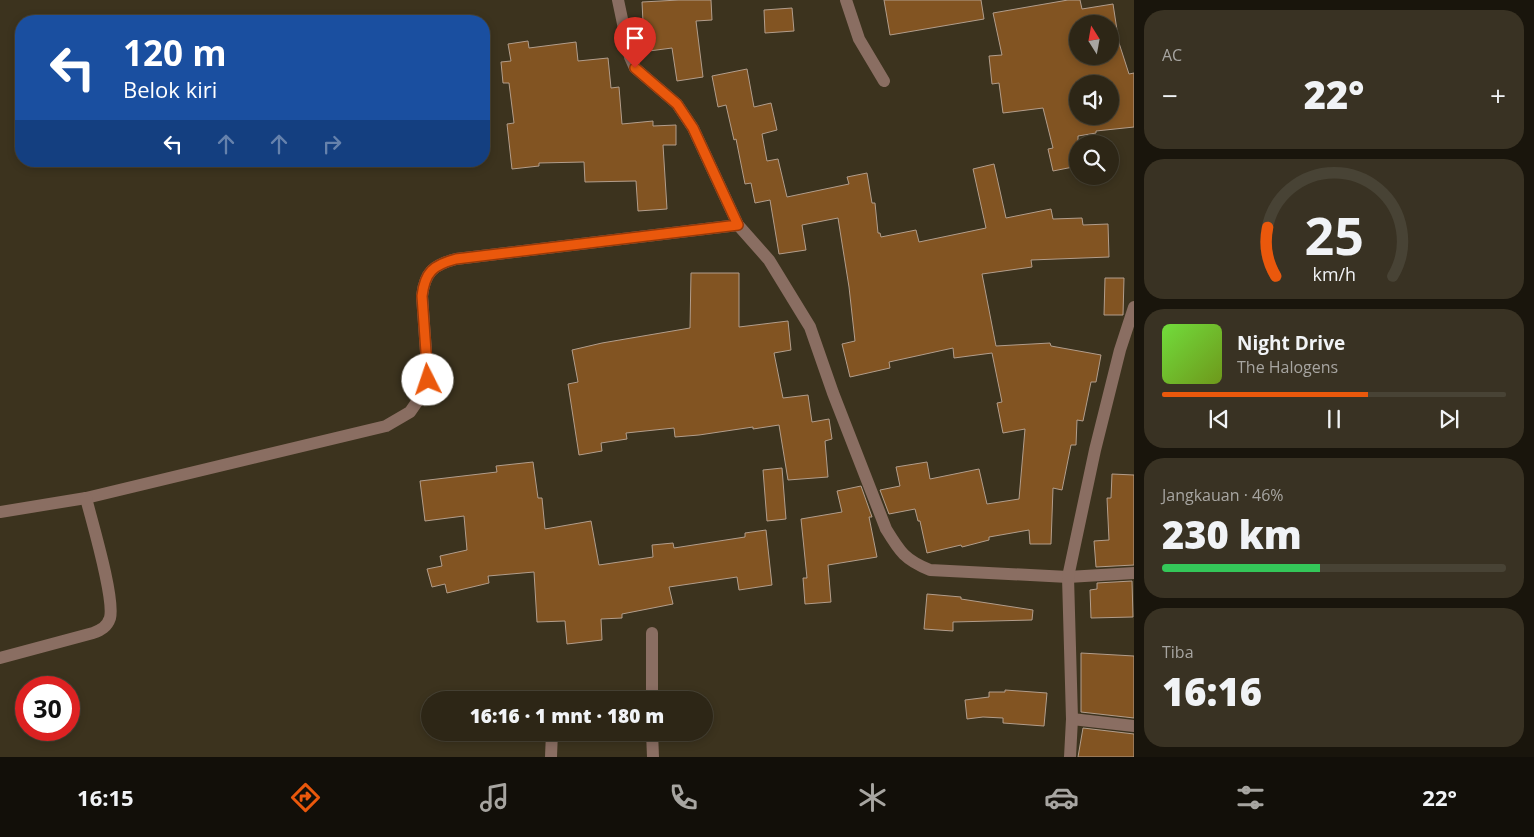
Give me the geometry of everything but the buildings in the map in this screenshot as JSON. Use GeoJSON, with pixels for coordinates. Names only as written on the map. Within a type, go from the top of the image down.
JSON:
{"type":"FeatureCollection","features":[{"type":"Feature","properties":{"kind":"street"},"geometry":{"type":"LineString","coordinates":[[618,0],[630,57],[635,68],[677,104],[693,128],[738,225],[769,260],[810,327],[833,394],[886,529],[898,548],[913,563],[930,570],[1068,577],[1134,573]]}},
{"type":"Feature","properties":{"kind":"street"},"geometry":{"type":"LineString","coordinates":[[846,0],[859,39],[884,81]]}},
{"type":"Feature","properties":{"kind":"street"},"geometry":{"type":"LineString","coordinates":[[0,512],[86,498],[386,426],[399,420],[410,412],[421,396],[428,380],[422,296],[427,276],[443,262],[738,225]]}},
{"type":"Feature","properties":{"kind":"street"},"geometry":{"type":"LineString","coordinates":[[1070,757],[1072,720],[1068,577],[1095,450],[1120,350],[1134,307]]}},
{"type":"Feature","properties":{"kind":"street"},"geometry":{"type":"LineString","coordinates":[[0,658],[93,633],[107,625],[110,616],[110,596],[86,498]]}},
{"type":"Feature","properties":{"kind":"street"},"geometry":{"type":"LineString","coordinates":[[652,633],[652,691]]}},
{"type":"Feature","properties":{"kind":"street"},"geometry":{"type":"LineString","coordinates":[[1072,720],[1134,726]]}},
{"type":"Feature","properties":{"kind":"street"},"geometry":{"type":"LineString","coordinates":[[551,757],[552,741]]}},
{"type":"Feature","properties":{"kind":"street"},"geometry":{"type":"LineString","coordinates":[[652,741],[653,757]]}},
{"type":"Feature","properties":{"kind":"route"},"geometry":{"type":"LineString","coordinates":[[428,380],[422,296],[427,276],[443,262],[738,225],[708,164],[693,128],[677,104],[635,68]]}}]}
